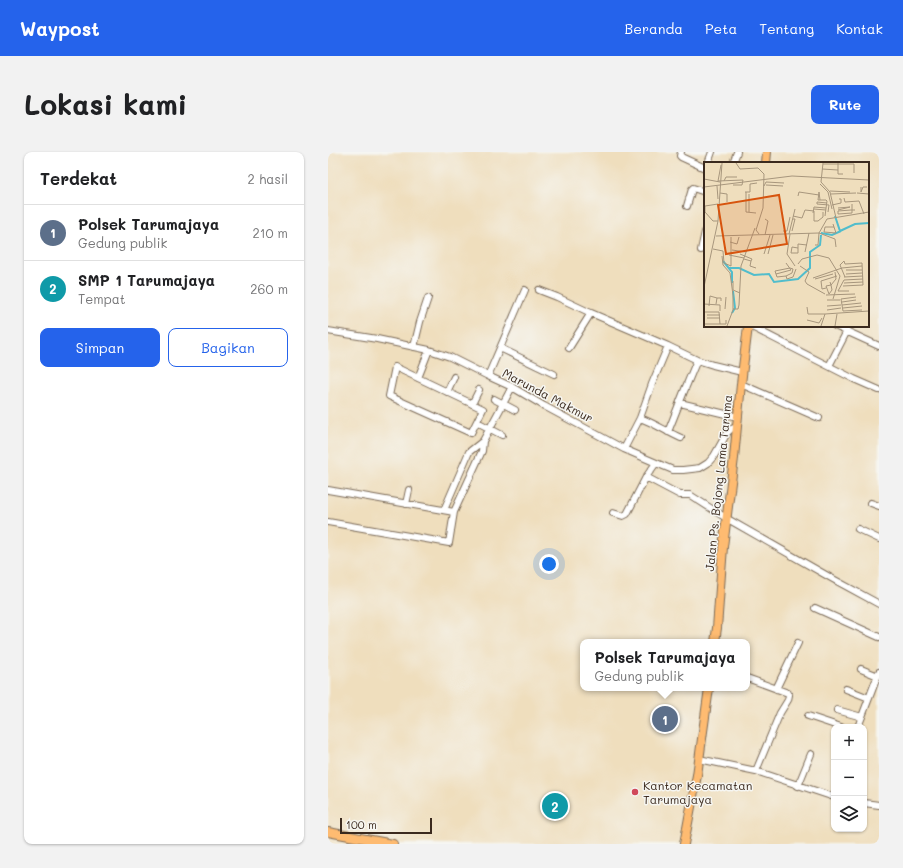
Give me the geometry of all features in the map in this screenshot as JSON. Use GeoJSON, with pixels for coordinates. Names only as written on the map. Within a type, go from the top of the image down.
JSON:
{"type":"FeatureCollection","features":[{"type":"Feature","properties":{"kind":"main road"},"geometry":{"type":"LineString","coordinates":[[766,162],[767,152]]}},
{"type":"Feature","properties":{"kind":"main road","name":"Jalan Ps. Bojong Lama Taruma"},"geometry":{"type":"LineString","coordinates":[[715,639],[726,518],[742,372],[749,327]]}},
{"type":"Feature","properties":{"kind":"main road"},"geometry":{"type":"LineString","coordinates":[[684,844],[699,759],[709,691]]}},
{"type":"Feature","properties":{"kind":"main road"},"geometry":{"type":"LineString","coordinates":[[328,832],[394,844]]}},
{"type":"Feature","properties":{"kind":"street"},"geometry":{"type":"LineString","coordinates":[[682,152],[680,156],[681,158],[704,168]]}},
{"type":"Feature","properties":{"kind":"street"},"geometry":{"type":"LineString","coordinates":[[708,162],[712,152]]}},
{"type":"Feature","properties":{"kind":"street"},"geometry":{"type":"LineString","coordinates":[[733,162],[737,152]]}},
{"type":"Feature","properties":{"kind":"street"},"geometry":{"type":"LineString","coordinates":[[687,206],[693,188],[704,192]]}},
{"type":"Feature","properties":{"kind":"street"},"geometry":{"type":"LineString","coordinates":[[701,250],[704,236]]}},
{"type":"Feature","properties":{"kind":"street"},"geometry":{"type":"LineString","coordinates":[[488,376],[524,290]]}},
{"type":"Feature","properties":{"kind":"street"},"geometry":{"type":"LineString","coordinates":[[539,290],[697,360],[742,372]]}},
{"type":"Feature","properties":{"kind":"street"},"geometry":{"type":"LineString","coordinates":[[414,347],[428,298]]}},
{"type":"Feature","properties":{"kind":"street"},"geometry":{"type":"LineString","coordinates":[[569,348],[591,313]]}},
{"type":"Feature","properties":{"kind":"street"},"geometry":{"type":"LineString","coordinates":[[751,327],[879,390]]}},
{"type":"Feature","properties":{"kind":"street"},"geometry":{"type":"LineString","coordinates":[[837,327],[879,346]]}},
{"type":"Feature","properties":{"kind":"street","name":"Marunda Makmur"},"geometry":{"type":"LineString","coordinates":[[328,331],[429,350],[450,357],[512,387],[624,449],[674,470],[700,468],[708,463],[714,456],[727,433],[733,428],[737,427]]}},
{"type":"Feature","properties":{"kind":"street"},"geometry":{"type":"LineString","coordinates":[[829,366],[846,331]]}},
{"type":"Feature","properties":{"kind":"street"},"geometry":{"type":"LineString","coordinates":[[624,449],[640,418],[668,346]]}},
{"type":"Feature","properties":{"kind":"street"},"geometry":{"type":"LineString","coordinates":[[500,348],[554,374]]}},
{"type":"Feature","properties":{"kind":"street"},"geometry":{"type":"LineString","coordinates":[[418,378],[429,350]]}},
{"type":"Feature","properties":{"kind":"street"},"geometry":{"type":"LineString","coordinates":[[668,432],[697,360]]}},
{"type":"Feature","properties":{"kind":"street"},"geometry":{"type":"LineString","coordinates":[[395,367],[418,378],[483,409],[471,433],[390,396],[395,367]]}},
{"type":"Feature","properties":{"kind":"street"},"geometry":{"type":"LineString","coordinates":[[447,392],[454,377]]}},
{"type":"Feature","properties":{"kind":"street"},"geometry":{"type":"LineString","coordinates":[[741,384],[818,418]]}},
{"type":"Feature","properties":{"kind":"street"},"geometry":{"type":"LineString","coordinates":[[328,522],[449,543],[454,512],[482,451],[483,442],[512,387]]}},
{"type":"Feature","properties":{"kind":"street"},"geometry":{"type":"LineString","coordinates":[[472,404],[480,390]]}},
{"type":"Feature","properties":{"kind":"street"},"geometry":{"type":"LineString","coordinates":[[494,399],[515,410]]}},
{"type":"Feature","properties":{"kind":"street"},"geometry":{"type":"LineString","coordinates":[[680,403],[738,417]]}},
{"type":"Feature","properties":{"kind":"street"},"geometry":{"type":"LineString","coordinates":[[640,418],[681,438]]}},
{"type":"Feature","properties":{"kind":"street"},"geometry":{"type":"LineString","coordinates":[[481,424],[502,435]]}},
{"type":"Feature","properties":{"kind":"street"},"geometry":{"type":"LineString","coordinates":[[444,510],[469,452],[483,442]]}},
{"type":"Feature","properties":{"kind":"street"},"geometry":{"type":"LineString","coordinates":[[613,513],[623,516],[627,514],[646,477],[656,463]]}},
{"type":"Feature","properties":{"kind":"street"},"geometry":{"type":"LineString","coordinates":[[646,477],[680,495],[690,495],[726,518],[833,579],[879,602]]}},
{"type":"Feature","properties":{"kind":"street"},"geometry":{"type":"LineString","coordinates":[[328,498],[329,490],[454,512]]}},
{"type":"Feature","properties":{"kind":"street"},"geometry":{"type":"LineString","coordinates":[[406,504],[409,490]]}},
{"type":"Feature","properties":{"kind":"street"},"geometry":{"type":"LineString","coordinates":[[871,503],[879,506]]}},
{"type":"Feature","properties":{"kind":"street"},"geometry":{"type":"LineString","coordinates":[[858,529],[879,539]]}},
{"type":"Feature","properties":{"kind":"street"},"geometry":{"type":"LineString","coordinates":[[815,608],[879,637]]}},
{"type":"Feature","properties":{"kind":"street"},"geometry":{"type":"LineString","coordinates":[[776,689],[798,643]]}},
{"type":"Feature","properties":{"kind":"street"},"geometry":{"type":"LineString","coordinates":[[859,724],[878,674],[861,669]]}},
{"type":"Feature","properties":{"kind":"street"},"geometry":{"type":"LineString","coordinates":[[750,679],[788,693],[789,695],[756,771]]}},
{"type":"Feature","properties":{"kind":"street"},"geometry":{"type":"LineString","coordinates":[[846,688],[869,698]]}},
{"type":"Feature","properties":{"kind":"street"},"geometry":{"type":"LineString","coordinates":[[837,710],[862,717]]}},
{"type":"Feature","properties":{"kind":"street"},"geometry":{"type":"LineString","coordinates":[[808,716],[832,724]]}},
{"type":"Feature","properties":{"kind":"street"},"geometry":{"type":"LineString","coordinates":[[798,786],[811,754]]}},
{"type":"Feature","properties":{"kind":"street"},"geometry":{"type":"LineString","coordinates":[[699,759],[756,771],[831,796]]}},
{"type":"Feature","properties":{"kind":"street"},"geometry":{"type":"LineString","coordinates":[[867,803],[879,805]]}},
{"type":"Feature","properties":{"kind":"place","name":"Polsek Tarumajaya"},"geometry":{"type":"Point","coordinates":[665,719]}},
{"type":"Feature","properties":{"kind":"place","name":"Kantor Kecamatan Tarumajaya"},"geometry":{"type":"Point","coordinates":[635,792]}},
{"type":"Feature","properties":{"kind":"place","name":"SMP 1 Tarumajaya"},"geometry":{"type":"Point","coordinates":[555,806]}}]}
